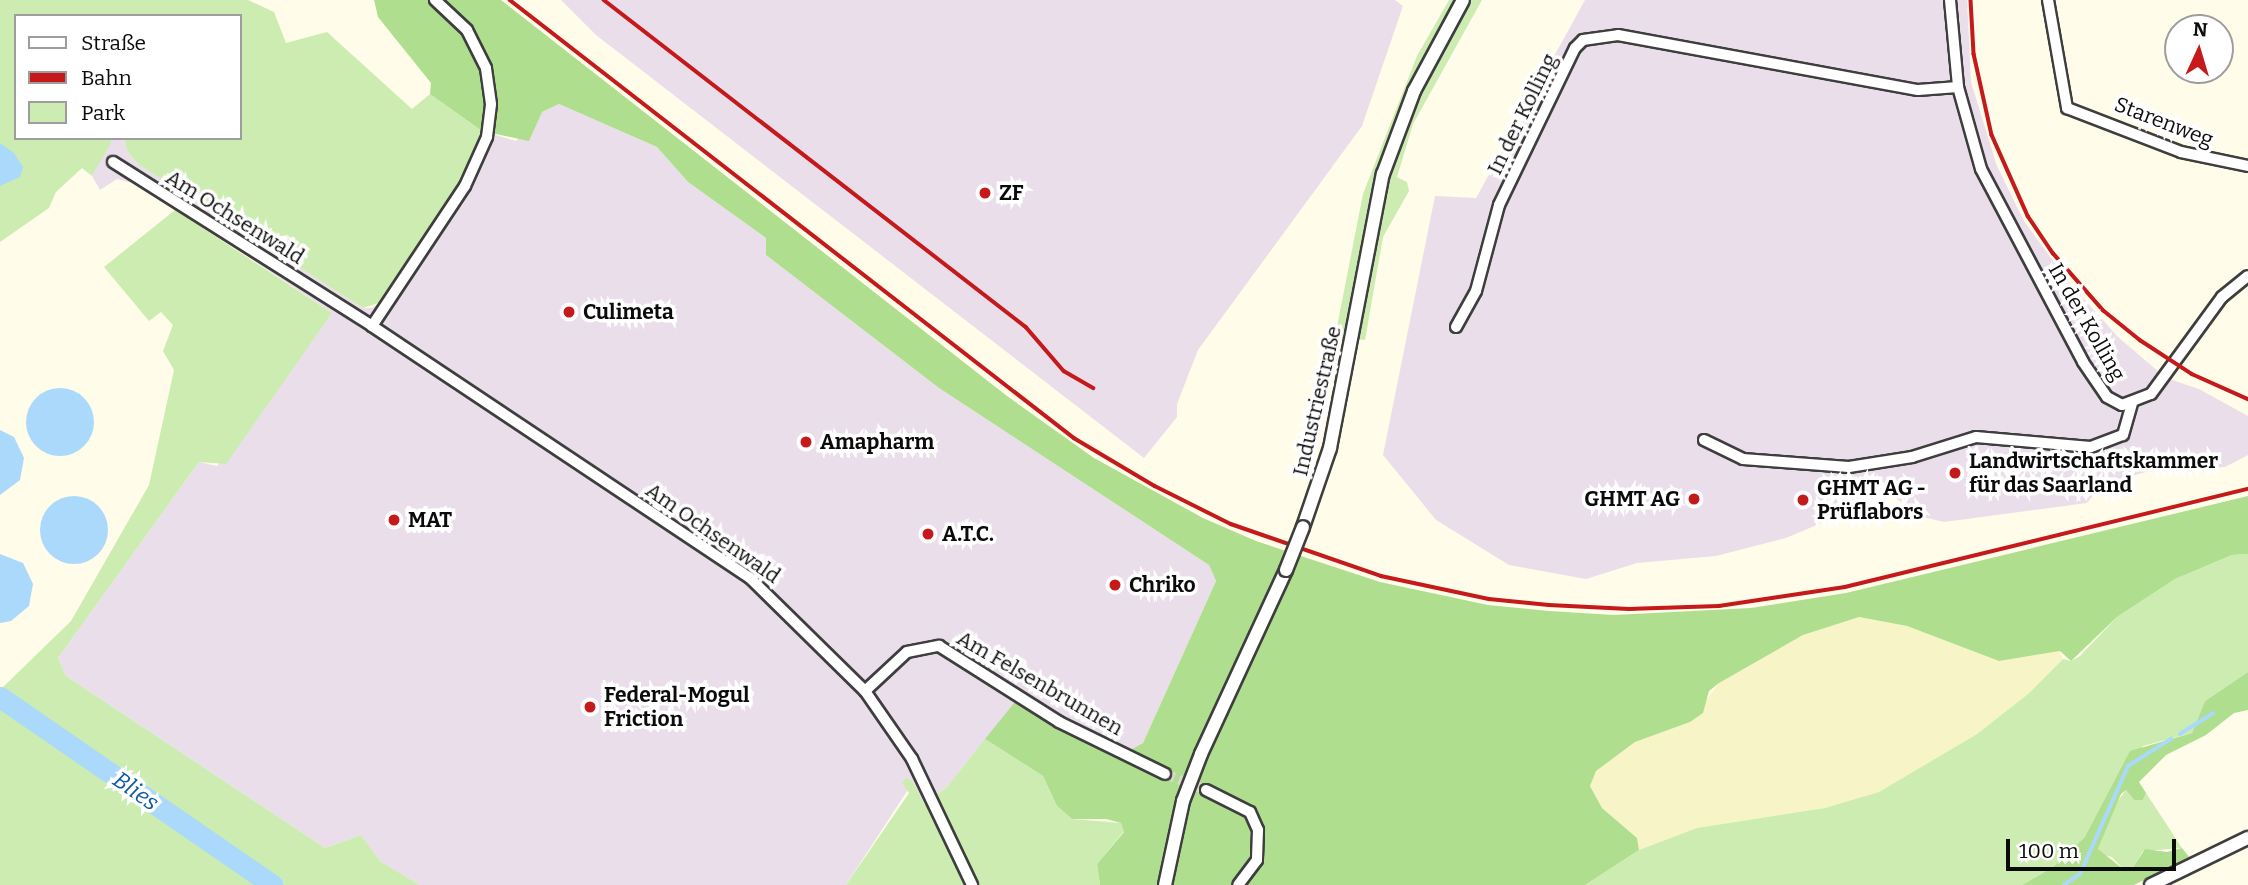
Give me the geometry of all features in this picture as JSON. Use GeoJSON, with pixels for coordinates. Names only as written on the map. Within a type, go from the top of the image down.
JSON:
{"type":"FeatureCollection","features":[{"type":"Feature","properties":{"kind":"street"},"geometry":{"type":"LineString","coordinates":[[372,326],[479,159],[490,119],[489,86],[480,51],[467,30],[435,0]]}},
{"type":"Feature","properties":{"kind":"street","name":"Industriestraße"},"geometry":{"type":"LineString","coordinates":[[1165,885],[1183,801],[1200,754],[1286,570],[1330,448],[1383,174],[1414,91],[1463,0]]}},
{"type":"Feature","properties":{"kind":"street","name":"In der Kolling"},"geometry":{"type":"LineString","coordinates":[[1704,440],[1743,459],[1849,467],[1912,457],[1976,437],[2091,447],[2123,435],[2132,404],[2115,403],[2100,389],[2002,214],[1981,169],[1958,87],[1950,0]]}},
{"type":"Feature","properties":{"kind":"street","name":"Starenweg"},"geometry":{"type":"LineString","coordinates":[[2048,0],[2067,108],[2182,152],[2248,166]]}},
{"type":"Feature","properties":{"kind":"street","name":"In der Kolling"},"geometry":{"type":"LineString","coordinates":[[1456,327],[1476,292],[1499,205],[1575,48],[1583,40],[1618,35],[1918,90],[1958,87]]}},
{"type":"Feature","properties":{"kind":"street","name":"Am Ochsenwald"},"geometry":{"type":"LineString","coordinates":[[113,162],[372,326],[750,578],[865,691],[912,759],[972,885]]}},
{"type":"Feature","properties":{"kind":"street"},"geometry":{"type":"LineString","coordinates":[[2132,404],[2151,394],[2165,379],[2222,297],[2248,276]]}},
{"type":"Feature","properties":{"kind":"street","name":"Am Felsenbrunnen"},"geometry":{"type":"LineString","coordinates":[[865,691],[906,652],[939,646],[1059,722],[1165,774]]}},
{"type":"Feature","properties":{"kind":"street"},"geometry":{"type":"LineString","coordinates":[[1206,790],[1250,813],[1258,830],[1256,860],[1237,885]]}},
{"type":"Feature","properties":{"kind":"street"},"geometry":{"type":"LineString","coordinates":[[2151,885],[2248,838]]}},
{"type":"Feature","properties":{"kind":"shaded area"},"geometry":{"type":"Polygon","coordinates":[[[561,0],[1395,0],[1403,6],[1362,126],[1198,350],[1177,404],[1177,417],[1144,458],[596,35],[561,0]]]}},
{"type":"Feature","properties":{"kind":"shaded area"},"geometry":{"type":"Polygon","coordinates":[[[1585,0],[1967,0],[1971,82],[1997,166],[2024,221],[2067,280],[2118,337],[2166,378],[2199,389],[2248,416],[2248,455],[2225,467],[2146,472],[2102,484],[2087,503],[1944,522],[1919,516],[1896,498],[1891,482],[1882,483],[1857,508],[1786,538],[1716,556],[1637,563],[1586,579],[1509,565],[1436,520],[1383,455],[1435,196],[1476,198],[1585,0]]]}},
{"type":"Feature","properties":{"kind":"shaded area"},"geometry":{"type":"Polygon","coordinates":[[[559,104],[657,147],[688,182],[766,238],[766,255],[939,388],[1209,565],[1216,581],[1143,743],[1117,758],[1015,703],[947,787],[923,804],[913,782],[846,885],[420,885],[380,861],[361,835],[325,848],[66,676],[58,658],[199,462],[217,466],[332,313],[140,185],[117,179],[100,190],[92,176],[110,140],[124,140],[127,151],[139,165],[363,308],[372,308],[381,302],[456,187],[482,131],[516,141],[542,112],[559,104]]]}},
{"type":"Feature","properties":{"kind":"shaded area"},"geometry":{"type":"Polygon","coordinates":[[[1858,617],[1907,626],[1999,661],[2060,651],[2063,659],[2028,694],[1977,734],[1879,792],[1825,808],[1697,828],[1639,850],[1637,838],[1602,808],[1590,786],[1596,771],[1635,742],[1690,722],[1719,683],[1803,635],[1858,617]]]}},
{"type":"Feature","properties":{"kind":"green space"},"geometry":{"type":"Polygon","coordinates":[[[0,0],[248,0],[274,12],[286,43],[327,32],[412,109],[430,94],[482,131],[478,146],[456,187],[381,302],[363,308],[139,165],[127,151],[124,140],[242,140],[242,14],[14,14],[14,140],[111,140],[111,143],[92,176],[82,168],[56,192],[49,208],[0,242],[0,0]]]}},
{"type":"Feature","properties":{"kind":"green space"},"geometry":{"type":"Polygon","coordinates":[[[374,0],[501,0],[1007,396],[1094,458],[1203,518],[1256,541],[1380,582],[1488,605],[1549,611],[1614,615],[1751,608],[1846,593],[2248,496],[2248,554],[2232,555],[2175,579],[2117,617],[2071,661],[2060,651],[1999,661],[1907,626],[1859,617],[1803,635],[1719,683],[1709,691],[1703,713],[1690,722],[1635,742],[1596,771],[1590,786],[1602,808],[1637,838],[1639,850],[1585,885],[1100,885],[1097,864],[1124,832],[1121,823],[1106,819],[1072,819],[1057,806],[1043,776],[985,739],[1015,702],[1116,758],[1143,743],[1216,581],[1209,565],[939,388],[766,255],[766,238],[688,182],[657,147],[559,104],[542,112],[529,141],[482,131],[430,94],[431,83],[378,17],[374,0]]]}},
{"type":"Feature","properties":{"kind":"green space"},"geometry":{"type":"Polygon","coordinates":[[[1449,0],[1482,0],[1413,124],[1397,177],[1407,182],[1409,191],[1383,237],[1365,340],[1335,337],[1363,194],[1417,56],[1449,0]]]}},
{"type":"Feature","properties":{"kind":"green space"},"geometry":{"type":"Polygon","coordinates":[[[175,210],[332,313],[226,464],[199,462],[58,658],[66,676],[325,848],[361,835],[380,861],[420,885],[0,885],[0,690],[71,621],[149,485],[174,370],[163,351],[173,325],[161,312],[149,321],[104,267],[175,210]]]}},
{"type":"Feature","properties":{"kind":"green space"},"geometry":{"type":"Polygon","coordinates":[[[2248,554],[2248,672],[2205,701],[2192,733],[2143,746],[2085,837],[2053,867],[2022,885],[1585,885],[1639,850],[1697,828],[1825,808],[1879,792],[1977,734],[2028,694],[2063,659],[2071,661],[2080,656],[2117,617],[2175,579],[2232,555],[2248,554]]]}},
{"type":"Feature","properties":{"kind":"green space"},"geometry":{"type":"Polygon","coordinates":[[[2248,672],[2248,710],[2234,713],[2206,735],[2166,755],[2139,782],[2146,793],[2143,800],[2134,800],[2126,790],[2121,794],[2098,849],[2123,869],[2132,869],[2145,849],[2167,852],[2182,848],[2189,857],[2134,885],[2022,885],[2053,867],[2085,837],[2130,751],[2192,733],[2205,701],[2248,672]]]}},
{"type":"Feature","properties":{"kind":"green space"},"geometry":{"type":"Polygon","coordinates":[[[985,739],[1043,776],[1057,806],[1072,819],[1121,823],[1124,831],[1097,864],[1100,885],[846,885],[909,793],[902,783],[906,778],[913,782],[924,804],[947,787],[985,739]]]}},
{"type":"Feature","properties":{"kind":"green space"},"geometry":{"type":"Polygon","coordinates":[[[2126,790],[2134,800],[2143,800],[2146,793],[2182,848],[2143,851],[2132,869],[2123,869],[2112,857],[2100,854],[2098,849],[2117,802],[2126,790]]]}},
{"type":"Feature","properties":{"kind":"water"},"geometry":{"type":"Polygon","coordinates":[[[0,143],[14,153],[23,167],[20,177],[0,186],[0,143]]]}},
{"type":"Feature","properties":{"kind":"water"},"geometry":{"type":"Polygon","coordinates":[[[60,388],[73,390],[84,398],[92,409],[92,435],[84,446],[73,454],[60,456],[47,454],[36,446],[28,435],[26,422],[28,409],[36,398],[47,390],[60,388]]]}},
{"type":"Feature","properties":{"kind":"water"},"geometry":{"type":"Polygon","coordinates":[[[0,430],[14,437],[24,458],[20,480],[0,495],[0,430]]]}},
{"type":"Feature","properties":{"kind":"water"},"geometry":{"type":"Polygon","coordinates":[[[74,496],[87,498],[98,506],[106,517],[106,543],[98,554],[87,562],[74,564],[61,562],[50,554],[42,543],[40,530],[42,517],[50,506],[61,498],[74,496]]]}},
{"type":"Feature","properties":{"kind":"water"},"geometry":{"type":"Polygon","coordinates":[[[0,554],[23,563],[33,584],[29,606],[11,621],[0,623],[0,554]]]}},
{"type":"Feature","properties":{"kind":"waterway","name":"Blies"},"geometry":{"type":"LineString","coordinates":[[0,697],[273,885]]}},
{"type":"Feature","properties":{"kind":"waterway"},"geometry":{"type":"LineString","coordinates":[[2180,734],[2213,713]]}},
{"type":"Feature","properties":{"kind":"waterway"},"geometry":{"type":"LineString","coordinates":[[2064,885],[2080,874],[2128,766],[2171,739]]}},
{"type":"Feature","properties":{"kind":"tunnel"},"geometry":{"type":"LineString","coordinates":[[1165,774],[1206,790]]}},
{"type":"Feature","properties":{"kind":"railway"},"geometry":{"type":"LineString","coordinates":[[510,0],[1074,438],[1155,486],[1231,524],[1381,576],[1489,599],[1549,605],[1629,609],[1719,606],[1845,587],[2248,489]]}},
{"type":"Feature","properties":{"kind":"railway"},"geometry":{"type":"LineString","coordinates":[[604,0],[1026,327],[1064,371],[1094,388]]}},
{"type":"Feature","properties":{"kind":"railway"},"geometry":{"type":"LineString","coordinates":[[1971,0],[1974,54],[1992,135],[2028,216],[2053,253],[2103,310],[2140,340],[2192,374],[2248,399]]}},
{"type":"Feature","properties":{"kind":"place","name":"ZF"},"geometry":{"type":"Point","coordinates":[985,193]}},
{"type":"Feature","properties":{"kind":"place","name":"Culimeta"},"geometry":{"type":"Point","coordinates":[569,312]}},
{"type":"Feature","properties":{"kind":"place","name":"Amapharm"},"geometry":{"type":"Point","coordinates":[806,442]}},
{"type":"Feature","properties":{"kind":"place","name":"Landwirtschaftskammer für das Saarland"},"geometry":{"type":"Point","coordinates":[1955,473]}},
{"type":"Feature","properties":{"kind":"place","name":"GHMT AG"},"geometry":{"type":"Point","coordinates":[1694,499]}},
{"type":"Feature","properties":{"kind":"place","name":"GHMT AG - Prüflabors"},"geometry":{"type":"Point","coordinates":[1803,500]}},
{"type":"Feature","properties":{"kind":"place","name":"MAT"},"geometry":{"type":"Point","coordinates":[394,520]}},
{"type":"Feature","properties":{"kind":"place","name":"A.T.C."},"geometry":{"type":"Point","coordinates":[928,534]}},
{"type":"Feature","properties":{"kind":"place","name":"Chriko"},"geometry":{"type":"Point","coordinates":[1115,585]}},
{"type":"Feature","properties":{"kind":"place","name":"Federal-Mogul Friction"},"geometry":{"type":"Point","coordinates":[590,707]}}]}
